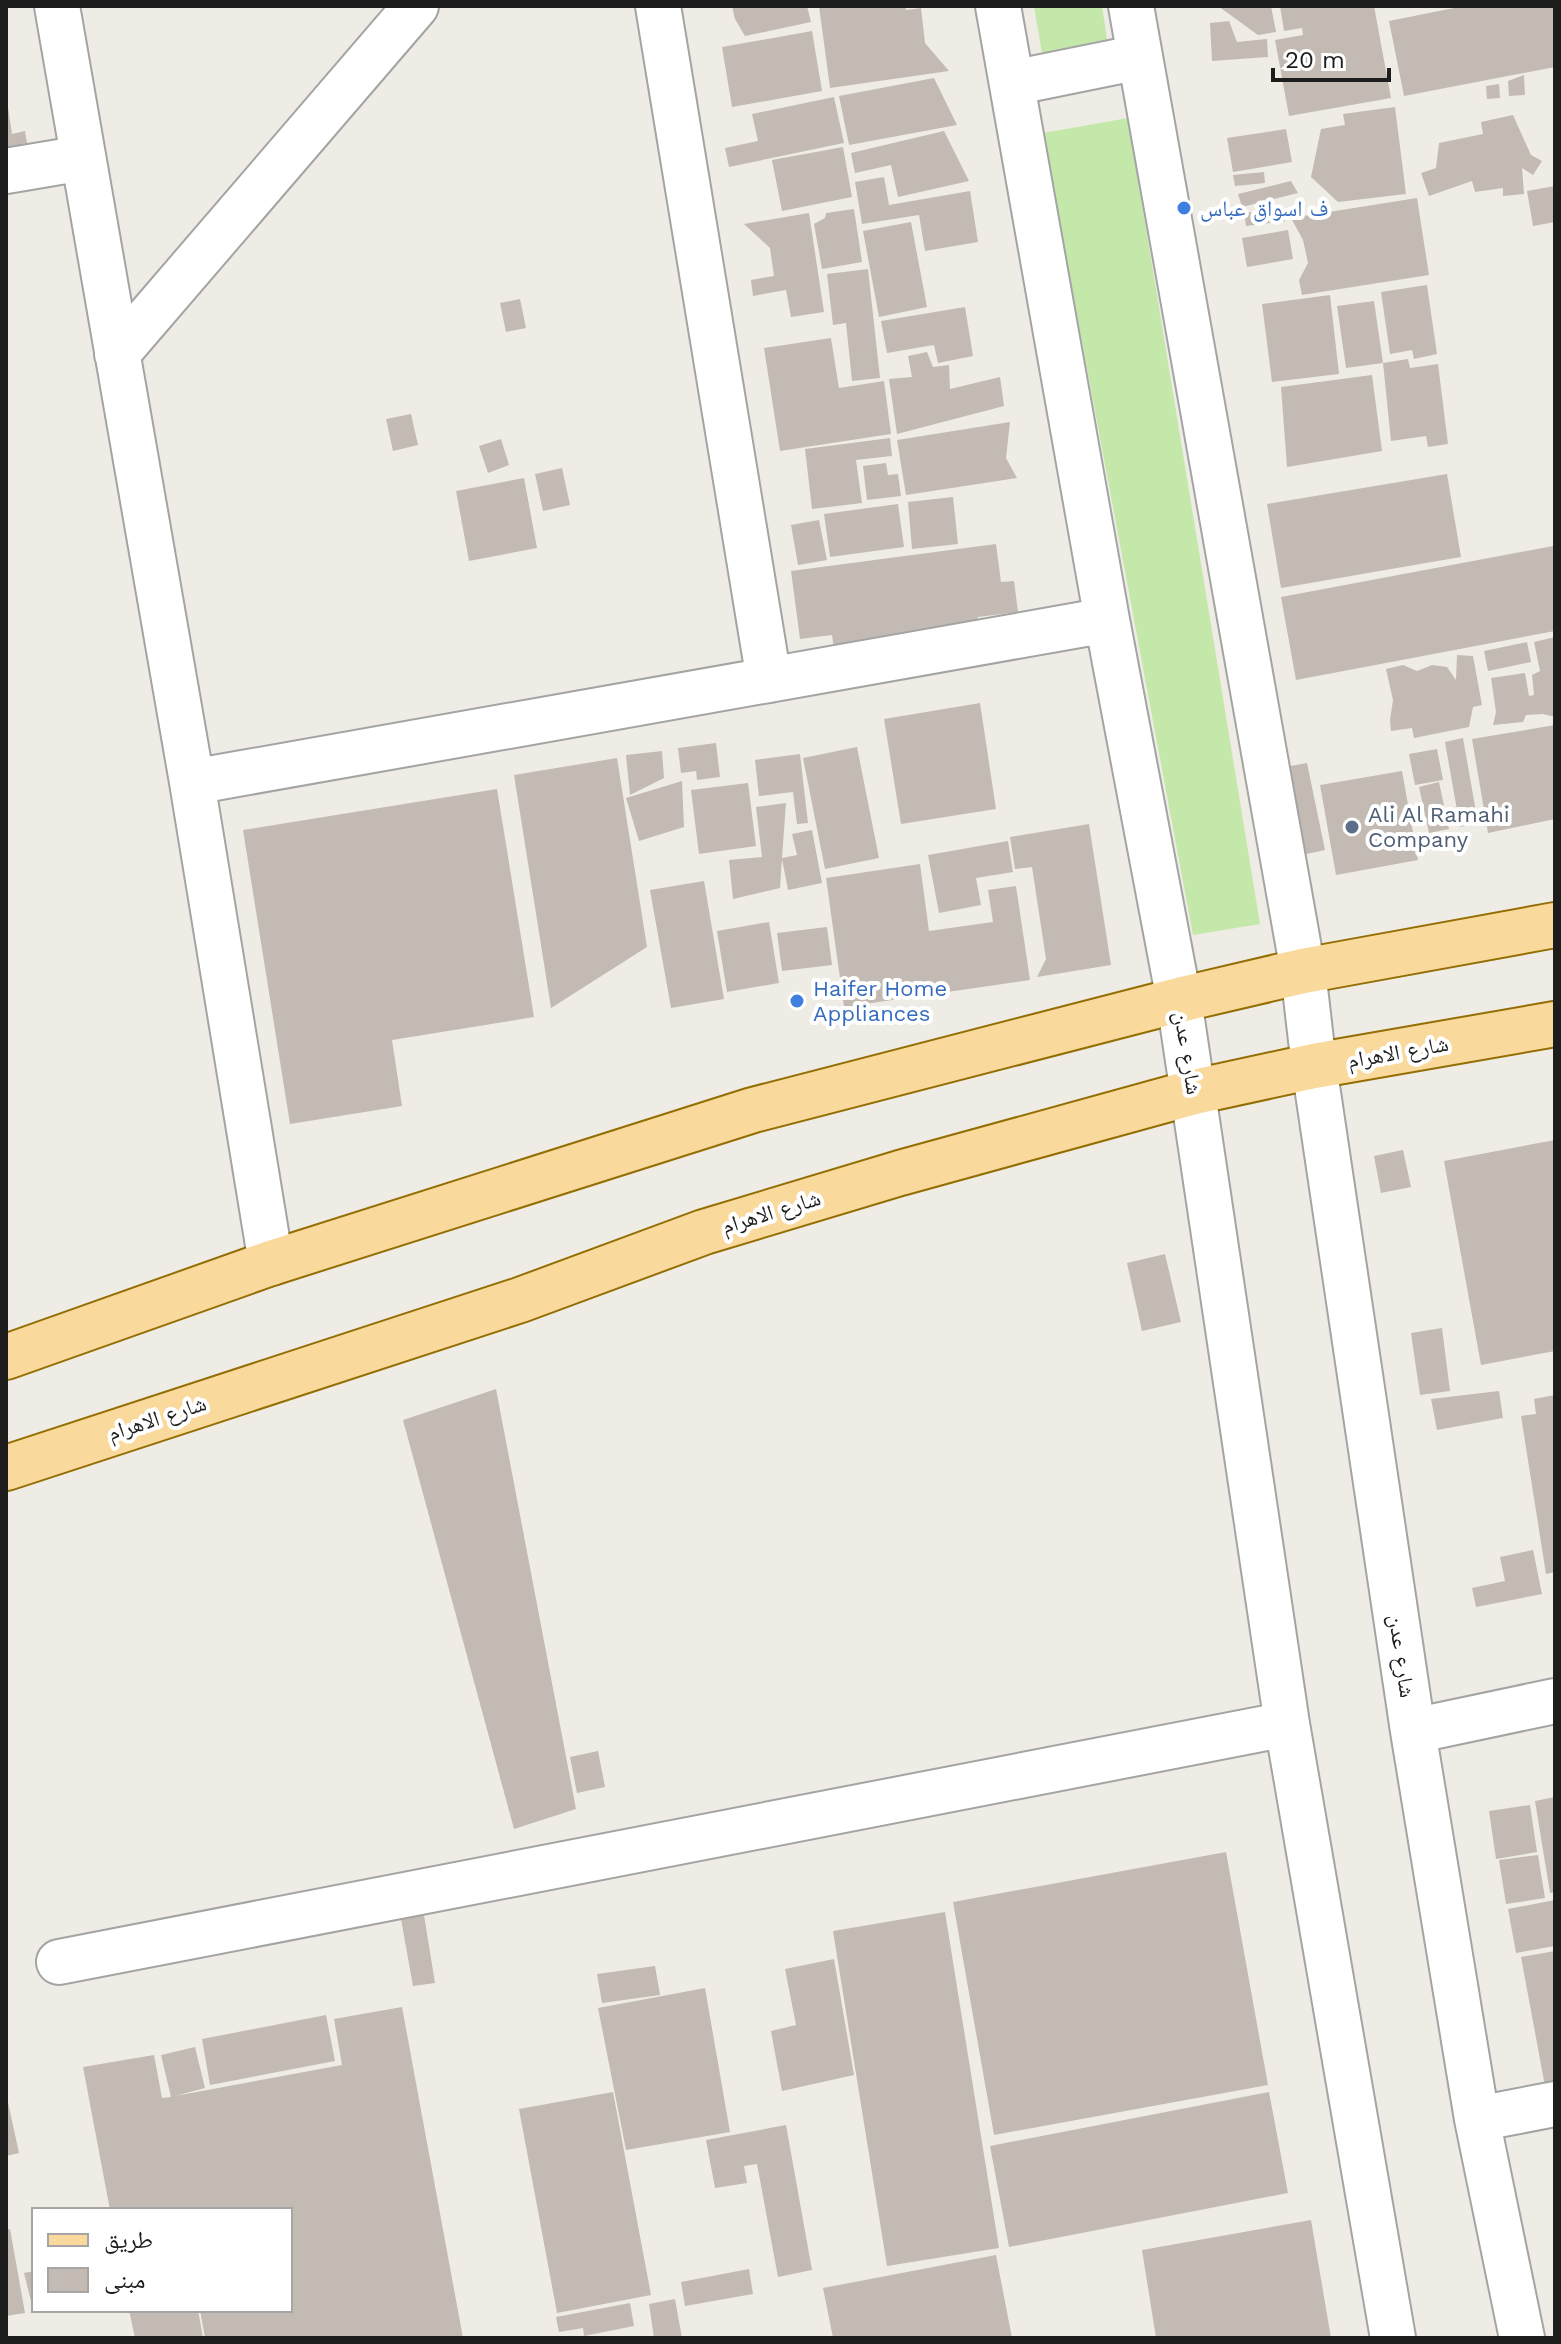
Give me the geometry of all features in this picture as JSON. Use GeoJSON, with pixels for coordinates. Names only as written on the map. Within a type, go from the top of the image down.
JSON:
{"type":"FeatureCollection","features":[{"type":"Feature","properties":{"kind":"main road"},"geometry":{"type":"LineString","coordinates":[[6,1357],[271,1263],[753,1110],[1303,971],[1555,925]]}},
{"type":"Feature","properties":{"kind":"main road","name":"شارع الاهرام"},"geometry":{"type":"LineString","coordinates":[[6,1468],[520,1300],[704,1232],[914,1169],[1194,1092],[1314,1066],[1555,1024]]}},
{"type":"Feature","properties":{"kind":"street"},"geometry":{"type":"LineString","coordinates":[[57,6],[192,782],[271,1263]]}},
{"type":"Feature","properties":{"kind":"street"},"geometry":{"type":"LineString","coordinates":[[117,354],[416,6]]}},
{"type":"Feature","properties":{"kind":"street"},"geometry":{"type":"LineString","coordinates":[[658,6],[769,680]]}},
{"type":"Feature","properties":{"kind":"street","name":"شارع عدن"},"geometry":{"type":"LineString","coordinates":[[998,6],[1107,620],[1179,1000],[1287,1724],[1393,2338]]}},
{"type":"Feature","properties":{"kind":"street","name":"شارع عدن"},"geometry":{"type":"LineString","coordinates":[[1131,6],[1303,971],[1314,1066],[1413,1731],[1477,2119],[1522,2338]]}},
{"type":"Feature","properties":{"kind":"street"},"geometry":{"type":"LineString","coordinates":[[1012,83],[1140,57]]}},
{"type":"Feature","properties":{"kind":"street"},"geometry":{"type":"LineString","coordinates":[[6,171],[83,158]]}},
{"type":"Feature","properties":{"kind":"street"},"geometry":{"type":"LineString","coordinates":[[192,782],[1107,620]]}},
{"type":"Feature","properties":{"kind":"street"},"geometry":{"type":"LineString","coordinates":[[1413,1731],[1555,1701]]}},
{"type":"Feature","properties":{"kind":"street"},"geometry":{"type":"LineString","coordinates":[[59,1962],[1287,1724]]}},
{"type":"Feature","properties":{"kind":"street"},"geometry":{"type":"LineString","coordinates":[[1477,2119],[1555,2104]]}},
{"type":"Feature","properties":{"kind":"green space"},"geometry":{"type":"Polygon","coordinates":[[[1034,6],[1102,6],[1108,46],[1043,59],[1034,6]]]}},
{"type":"Feature","properties":{"kind":"green space"},"geometry":{"type":"Polygon","coordinates":[[[1128,118],[1260,924],[1193,935],[1043,133],[1128,118]]]}},
{"type":"Feature","properties":{"kind":"building"},"geometry":{"type":"Polygon","coordinates":[[[732,6],[807,6],[811,22],[745,36],[735,19],[732,6]]]}},
{"type":"Feature","properties":{"kind":"building"},"geometry":{"type":"Polygon","coordinates":[[[819,6],[921,8],[925,43],[949,71],[830,88],[819,6]]]}},
{"type":"Feature","properties":{"kind":"building"},"geometry":{"type":"Polygon","coordinates":[[[1218,6],[1271,6],[1276,32],[1258,35],[1218,6]]]}},
{"type":"Feature","properties":{"kind":"building"},"geometry":{"type":"Polygon","coordinates":[[[1280,6],[1374,6],[1391,98],[1289,116],[1275,40],[1303,35],[1302,28],[1284,31],[1280,6]]]}},
{"type":"Feature","properties":{"kind":"building"},"geometry":{"type":"Polygon","coordinates":[[[1464,6],[1555,6],[1555,67],[1404,96],[1389,21],[1464,6]]]}},
{"type":"Feature","properties":{"kind":"building"},"geometry":{"type":"Polygon","coordinates":[[[1229,21],[1237,42],[1267,39],[1268,57],[1212,61],[1210,23],[1229,21]]]}},
{"type":"Feature","properties":{"kind":"building"},"geometry":{"type":"Polygon","coordinates":[[[812,31],[822,91],[732,107],[722,47],[812,31]]]}},
{"type":"Feature","properties":{"kind":"building"},"geometry":{"type":"Polygon","coordinates":[[[1524,75],[1525,95],[1509,96],[1508,81],[1524,75]]]}},
{"type":"Feature","properties":{"kind":"building"},"geometry":{"type":"Polygon","coordinates":[[[934,78],[957,125],[849,145],[839,96],[934,78]]]}},
{"type":"Feature","properties":{"kind":"building"},"geometry":{"type":"Polygon","coordinates":[[[1499,84],[1500,98],[1487,99],[1486,86],[1499,84]]]}},
{"type":"Feature","properties":{"kind":"building"},"geometry":{"type":"Polygon","coordinates":[[[834,97],[844,143],[729,167],[725,148],[758,141],[752,114],[834,97]]]}},
{"type":"Feature","properties":{"kind":"building"},"geometry":{"type":"Polygon","coordinates":[[[8,107],[12,134],[25,131],[29,155],[6,159],[8,107]]]}},
{"type":"Feature","properties":{"kind":"building"},"geometry":{"type":"Polygon","coordinates":[[[1395,107],[1406,194],[1338,202],[1311,177],[1321,129],[1345,125],[1343,114],[1395,107]]]}},
{"type":"Feature","properties":{"kind":"building"},"geometry":{"type":"Polygon","coordinates":[[[1513,115],[1531,155],[1542,161],[1533,175],[1522,168],[1524,194],[1503,196],[1503,188],[1475,192],[1472,181],[1429,196],[1421,173],[1436,168],[1439,143],[1483,134],[1481,122],[1513,115]]]}},
{"type":"Feature","properties":{"kind":"building"},"geometry":{"type":"Polygon","coordinates":[[[1286,129],[1292,162],[1233,172],[1227,138],[1286,129]]]}},
{"type":"Feature","properties":{"kind":"building"},"geometry":{"type":"Polygon","coordinates":[[[944,131],[969,181],[898,197],[891,165],[855,173],[851,153],[944,131]]]}},
{"type":"Feature","properties":{"kind":"building"},"geometry":{"type":"Polygon","coordinates":[[[843,147],[852,197],[782,211],[772,160],[843,147]]]}},
{"type":"Feature","properties":{"kind":"building"},"geometry":{"type":"Polygon","coordinates":[[[1264,172],[1265,183],[1235,186],[1233,175],[1264,172]]]}},
{"type":"Feature","properties":{"kind":"building"},"geometry":{"type":"Polygon","coordinates":[[[884,177],[889,205],[970,191],[978,242],[925,251],[919,215],[862,224],[855,182],[884,177]]]}},
{"type":"Feature","properties":{"kind":"building"},"geometry":{"type":"Polygon","coordinates":[[[1291,181],[1298,193],[1242,207],[1238,194],[1291,181]]]}},
{"type":"Feature","properties":{"kind":"building"},"geometry":{"type":"Polygon","coordinates":[[[1555,186],[1555,222],[1533,226],[1527,191],[1555,186]]]}},
{"type":"Feature","properties":{"kind":"building"},"geometry":{"type":"Polygon","coordinates":[[[1417,198],[1429,275],[1302,295],[1299,280],[1308,263],[1303,240],[1291,218],[1417,198]]]}},
{"type":"Feature","properties":{"kind":"building"},"geometry":{"type":"Polygon","coordinates":[[[1283,208],[1285,221],[1246,226],[1244,213],[1283,208]]]}},
{"type":"Feature","properties":{"kind":"building"},"geometry":{"type":"Polygon","coordinates":[[[854,209],[862,262],[822,269],[814,224],[825,218],[826,213],[854,209]]]}},
{"type":"Feature","properties":{"kind":"building"},"geometry":{"type":"Polygon","coordinates":[[[809,213],[824,312],[791,317],[786,290],[753,296],[751,280],[774,276],[770,248],[744,224],[809,213]]]}},
{"type":"Feature","properties":{"kind":"building"},"geometry":{"type":"Polygon","coordinates":[[[911,222],[927,307],[879,317],[863,231],[911,222]]]}},
{"type":"Feature","properties":{"kind":"building"},"geometry":{"type":"Polygon","coordinates":[[[1288,230],[1293,259],[1247,267],[1242,238],[1288,230]]]}},
{"type":"Feature","properties":{"kind":"building"},"geometry":{"type":"Polygon","coordinates":[[[868,269],[880,378],[852,381],[846,323],[833,325],[827,274],[868,269]]]}},
{"type":"Feature","properties":{"kind":"building"},"geometry":{"type":"Polygon","coordinates":[[[1427,285],[1437,354],[1414,359],[1412,350],[1390,354],[1381,292],[1427,285]]]}},
{"type":"Feature","properties":{"kind":"building"},"geometry":{"type":"Polygon","coordinates":[[[1330,295],[1339,374],[1272,382],[1262,304],[1330,295]]]}},
{"type":"Feature","properties":{"kind":"building"},"geometry":{"type":"Polygon","coordinates":[[[520,299],[526,328],[506,332],[500,303],[520,299]]]}},
{"type":"Feature","properties":{"kind":"building"},"geometry":{"type":"Polygon","coordinates":[[[1374,301],[1383,363],[1346,368],[1337,306],[1374,301]]]}},
{"type":"Feature","properties":{"kind":"building"},"geometry":{"type":"Polygon","coordinates":[[[965,307],[973,356],[938,363],[934,345],[887,353],[881,321],[965,307]]]}},
{"type":"Feature","properties":{"kind":"building"},"geometry":{"type":"Polygon","coordinates":[[[831,338],[839,388],[884,381],[891,434],[780,451],[764,348],[831,338]]]}},
{"type":"Feature","properties":{"kind":"building"},"geometry":{"type":"Polygon","coordinates":[[[927,352],[933,367],[949,365],[950,389],[1000,377],[1004,406],[897,434],[889,379],[912,377],[908,356],[927,352]]]}},
{"type":"Feature","properties":{"kind":"building"},"geometry":{"type":"Polygon","coordinates":[[[1408,359],[1410,368],[1438,364],[1448,444],[1428,447],[1426,436],[1391,441],[1383,363],[1408,359]]]}},
{"type":"Feature","properties":{"kind":"building"},"geometry":{"type":"Polygon","coordinates":[[[1372,375],[1382,451],[1287,467],[1281,387],[1372,375]]]}},
{"type":"Feature","properties":{"kind":"building"},"geometry":{"type":"Polygon","coordinates":[[[411,414],[418,445],[393,451],[386,419],[411,414]]]}},
{"type":"Feature","properties":{"kind":"building"},"geometry":{"type":"Polygon","coordinates":[[[1010,422],[1006,458],[1017,478],[906,495],[897,440],[1010,422]]]}},
{"type":"Feature","properties":{"kind":"building"},"geometry":{"type":"Polygon","coordinates":[[[890,438],[892,456],[856,460],[862,503],[812,509],[805,449],[890,438]]]}},
{"type":"Feature","properties":{"kind":"building"},"geometry":{"type":"Polygon","coordinates":[[[501,439],[509,465],[488,473],[479,446],[501,439]]]}},
{"type":"Feature","properties":{"kind":"building"},"geometry":{"type":"Polygon","coordinates":[[[886,463],[888,475],[898,474],[901,496],[867,500],[863,466],[886,463]]]}},
{"type":"Feature","properties":{"kind":"building"},"geometry":{"type":"Polygon","coordinates":[[[562,468],[570,505],[543,511],[535,474],[562,468]]]}},
{"type":"Feature","properties":{"kind":"building"},"geometry":{"type":"Polygon","coordinates":[[[1447,474],[1461,557],[1281,588],[1267,504],[1447,474]]]}},
{"type":"Feature","properties":{"kind":"building"},"geometry":{"type":"Polygon","coordinates":[[[524,478],[537,548],[469,561],[456,491],[524,478]]]}},
{"type":"Feature","properties":{"kind":"building"},"geometry":{"type":"Polygon","coordinates":[[[953,497],[958,544],[912,549],[908,502],[953,497]]]}},
{"type":"Feature","properties":{"kind":"building"},"geometry":{"type":"Polygon","coordinates":[[[898,504],[904,547],[830,557],[824,514],[898,504]]]}},
{"type":"Feature","properties":{"kind":"building"},"geometry":{"type":"Polygon","coordinates":[[[819,520],[827,560],[798,565],[791,525],[819,520]]]}},
{"type":"Feature","properties":{"kind":"building"},"geometry":{"type":"Polygon","coordinates":[[[996,544],[1001,582],[1014,581],[1018,612],[978,617],[975,630],[834,649],[832,635],[800,639],[791,571],[996,544]]]}},
{"type":"Feature","properties":{"kind":"building"},"geometry":{"type":"Polygon","coordinates":[[[1553,546],[1555,631],[1296,680],[1281,597],[1553,546]]]}},
{"type":"Feature","properties":{"kind":"building"},"geometry":{"type":"Polygon","coordinates":[[[1555,637],[1555,717],[1526,715],[1523,722],[1493,725],[1496,712],[1491,678],[1525,673],[1529,696],[1534,695],[1532,675],[1540,671],[1534,642],[1555,637]]]}},
{"type":"Feature","properties":{"kind":"building"},"geometry":{"type":"Polygon","coordinates":[[[1527,642],[1531,662],[1488,671],[1484,651],[1527,642]]]}},
{"type":"Feature","properties":{"kind":"building"},"geometry":{"type":"Polygon","coordinates":[[[1457,655],[1473,656],[1482,705],[1473,707],[1469,727],[1414,738],[1412,728],[1391,731],[1393,700],[1386,669],[1403,665],[1417,671],[1432,665],[1447,667],[1456,680],[1457,655]]]}},
{"type":"Feature","properties":{"kind":"building"},"geometry":{"type":"Polygon","coordinates":[[[980,703],[996,809],[901,824],[884,719],[980,703]]]}},
{"type":"Feature","properties":{"kind":"building"},"geometry":{"type":"Polygon","coordinates":[[[1555,725],[1555,819],[1488,833],[1472,739],[1555,725]]]}},
{"type":"Feature","properties":{"kind":"building"},"geometry":{"type":"Polygon","coordinates":[[[1463,738],[1478,823],[1460,827],[1445,742],[1463,738]]]}},
{"type":"Feature","properties":{"kind":"building"},"geometry":{"type":"Polygon","coordinates":[[[716,743],[720,777],[697,780],[696,771],[681,773],[678,748],[716,743]]]}},
{"type":"Feature","properties":{"kind":"building"},"geometry":{"type":"Polygon","coordinates":[[[857,747],[879,858],[825,869],[803,758],[857,747]]]}},
{"type":"Feature","properties":{"kind":"building"},"geometry":{"type":"Polygon","coordinates":[[[1437,749],[1443,780],[1415,785],[1409,754],[1437,749]]]}},
{"type":"Feature","properties":{"kind":"building"},"geometry":{"type":"Polygon","coordinates":[[[662,751],[664,778],[630,795],[626,755],[662,751]]]}},
{"type":"Feature","properties":{"kind":"building"},"geometry":{"type":"Polygon","coordinates":[[[800,754],[808,823],[797,824],[793,792],[759,796],[755,760],[800,754]]]}},
{"type":"Feature","properties":{"kind":"building"},"geometry":{"type":"Polygon","coordinates":[[[617,758],[647,947],[551,1008],[514,775],[617,758]]]}},
{"type":"Feature","properties":{"kind":"building"},"geometry":{"type":"Polygon","coordinates":[[[1307,763],[1325,850],[1302,855],[1285,767],[1307,763]]]}},
{"type":"Feature","properties":{"kind":"building"},"geometry":{"type":"Polygon","coordinates":[[[1402,771],[1418,860],[1336,875],[1320,785],[1402,771]]]}},
{"type":"Feature","properties":{"kind":"building"},"geometry":{"type":"Polygon","coordinates":[[[682,781],[684,827],[639,841],[626,798],[682,781]]]}},
{"type":"Feature","properties":{"kind":"building"},"geometry":{"type":"Polygon","coordinates":[[[1439,782],[1449,829],[1429,833],[1419,787],[1439,782]]]}},
{"type":"Feature","properties":{"kind":"building"},"geometry":{"type":"Polygon","coordinates":[[[748,783],[756,846],[699,854],[691,790],[748,783]]]}},
{"type":"Feature","properties":{"kind":"building"},"geometry":{"type":"Polygon","coordinates":[[[497,789],[534,1017],[392,1040],[402,1106],[290,1124],[243,830],[497,789]]]}},
{"type":"Feature","properties":{"kind":"building"},"geometry":{"type":"Polygon","coordinates":[[[786,803],[782,858],[797,855],[792,834],[812,830],[822,883],[788,890],[782,859],[780,888],[733,899],[729,860],[762,857],[756,807],[786,803]]]}},
{"type":"Feature","properties":{"kind":"building"},"geometry":{"type":"Polygon","coordinates":[[[1089,824],[1111,965],[1037,977],[1046,959],[1032,867],[1015,869],[1010,837],[1089,824]]]}},
{"type":"Feature","properties":{"kind":"building"},"geometry":{"type":"Polygon","coordinates":[[[1008,841],[1013,872],[976,878],[981,905],[939,913],[928,855],[1008,841]]]}},
{"type":"Feature","properties":{"kind":"building"},"geometry":{"type":"Polygon","coordinates":[[[920,864],[929,931],[993,922],[988,890],[1016,886],[1030,980],[844,1007],[826,878],[920,864]]]}},
{"type":"Feature","properties":{"kind":"building"},"geometry":{"type":"Polygon","coordinates":[[[704,881],[724,999],[671,1008],[650,890],[704,881]]]}},
{"type":"Feature","properties":{"kind":"building"},"geometry":{"type":"Polygon","coordinates":[[[769,922],[779,983],[727,992],[717,931],[769,922]]]}},
{"type":"Feature","properties":{"kind":"building"},"geometry":{"type":"Polygon","coordinates":[[[827,927],[832,965],[782,971],[777,933],[827,927]]]}},
{"type":"Feature","properties":{"kind":"building"},"geometry":{"type":"Polygon","coordinates":[[[1555,1140],[1555,1351],[1481,1365],[1444,1161],[1555,1140]]]}},
{"type":"Feature","properties":{"kind":"building"},"geometry":{"type":"Polygon","coordinates":[[[1403,1150],[1411,1187],[1381,1193],[1374,1156],[1403,1150]]]}},
{"type":"Feature","properties":{"kind":"building"},"geometry":{"type":"Polygon","coordinates":[[[1165,1254],[1181,1322],[1142,1331],[1127,1263],[1165,1254]]]}},
{"type":"Feature","properties":{"kind":"building"},"geometry":{"type":"Polygon","coordinates":[[[1442,1328],[1450,1391],[1420,1395],[1411,1333],[1442,1328]]]}},
{"type":"Feature","properties":{"kind":"building"},"geometry":{"type":"Polygon","coordinates":[[[496,1389],[576,1809],[514,1829],[403,1420],[496,1389]]]}},
{"type":"Feature","properties":{"kind":"building"},"geometry":{"type":"Polygon","coordinates":[[[1499,1391],[1503,1418],[1437,1430],[1431,1399],[1499,1391]]]}},
{"type":"Feature","properties":{"kind":"building"},"geometry":{"type":"Polygon","coordinates":[[[1555,1395],[1555,1572],[1546,1574],[1521,1416],[1536,1414],[1534,1399],[1555,1395]]]}},
{"type":"Feature","properties":{"kind":"building"},"geometry":{"type":"Polygon","coordinates":[[[1533,1550],[1542,1594],[1476,1607],[1472,1588],[1505,1581],[1500,1557],[1533,1550]]]}},
{"type":"Feature","properties":{"kind":"building"},"geometry":{"type":"Polygon","coordinates":[[[598,1751],[605,1787],[577,1793],[570,1757],[598,1751]]]}},
{"type":"Feature","properties":{"kind":"building"},"geometry":{"type":"Polygon","coordinates":[[[1555,1797],[1555,1892],[1550,1893],[1535,1801],[1555,1797]]]}},
{"type":"Feature","properties":{"kind":"building"},"geometry":{"type":"Polygon","coordinates":[[[1530,1805],[1537,1852],[1496,1859],[1489,1811],[1530,1805]]]}},
{"type":"Feature","properties":{"kind":"building"},"geometry":{"type":"Polygon","coordinates":[[[1226,1852],[1268,2085],[994,2135],[953,1902],[1226,1852]]]}},
{"type":"Feature","properties":{"kind":"building"},"geometry":{"type":"Polygon","coordinates":[[[1538,1855],[1545,1898],[1506,1904],[1499,1860],[1538,1855]]]}},
{"type":"Feature","properties":{"kind":"building"},"geometry":{"type":"Polygon","coordinates":[[[1555,1900],[1555,1946],[1516,1953],[1508,1909],[1555,1900]]]}},
{"type":"Feature","properties":{"kind":"building"},"geometry":{"type":"Polygon","coordinates":[[[945,1912],[999,2248],[887,2266],[833,1931],[945,1912]]]}},
{"type":"Feature","properties":{"kind":"building"},"geometry":{"type":"Polygon","coordinates":[[[424,1915],[435,1983],[413,1986],[401,1919],[424,1915]]]}},
{"type":"Feature","properties":{"kind":"building"},"geometry":{"type":"Polygon","coordinates":[[[1555,1951],[1555,2096],[1547,2097],[1521,1957],[1555,1951]]]}},
{"type":"Feature","properties":{"kind":"building"},"geometry":{"type":"Polygon","coordinates":[[[834,1959],[854,2075],[782,2091],[771,2031],[796,2025],[785,1969],[834,1959]]]}},
{"type":"Feature","properties":{"kind":"building"},"geometry":{"type":"Polygon","coordinates":[[[655,1966],[660,1995],[602,2003],[597,1974],[655,1966]]]}},
{"type":"Feature","properties":{"kind":"building"},"geometry":{"type":"Polygon","coordinates":[[[705,1988],[730,2132],[626,2150],[598,2008],[705,1988]]]}},
{"type":"Feature","properties":{"kind":"building"},"geometry":{"type":"Polygon","coordinates":[[[402,2007],[463,2338],[205,2338],[200,2312],[292,2312],[292,2208],[110,2208],[83,2067],[154,2055],[162,2098],[171,2097],[161,2055],[195,2047],[205,2088],[175,2096],[342,2065],[334,2019],[402,2007]]]}},
{"type":"Feature","properties":{"kind":"building"},"geometry":{"type":"Polygon","coordinates":[[[326,2015],[335,2061],[210,2085],[202,2039],[326,2015]]]}},
{"type":"Feature","properties":{"kind":"building"},"geometry":{"type":"Polygon","coordinates":[[[613,2092],[651,2295],[557,2313],[519,2109],[613,2092]]]}},
{"type":"Feature","properties":{"kind":"building"},"geometry":{"type":"Polygon","coordinates":[[[1269,2092],[1288,2193],[1009,2247],[990,2146],[1269,2092]]]}},
{"type":"Feature","properties":{"kind":"building"},"geometry":{"type":"Polygon","coordinates":[[[6,2093],[19,2153],[6,2156],[6,2093]]]}},
{"type":"Feature","properties":{"kind":"building"},"geometry":{"type":"Polygon","coordinates":[[[786,2125],[812,2270],[778,2277],[757,2164],[744,2166],[747,2183],[715,2188],[706,2140],[786,2125]]]}},
{"type":"Feature","properties":{"kind":"building"},"geometry":{"type":"Polygon","coordinates":[[[1311,2220],[1331,2338],[1156,2338],[1142,2250],[1311,2220]]]}},
{"type":"Feature","properties":{"kind":"building"},"geometry":{"type":"Polygon","coordinates":[[[10,2229],[25,2313],[6,2316],[6,2230],[10,2229]]]}},
{"type":"Feature","properties":{"kind":"building"},"geometry":{"type":"Polygon","coordinates":[[[996,2255],[1012,2338],[833,2338],[823,2288],[996,2255]]]}},
{"type":"Feature","properties":{"kind":"building"},"geometry":{"type":"Polygon","coordinates":[[[749,2269],[753,2294],[685,2306],[681,2282],[749,2269]]]}},
{"type":"Feature","properties":{"kind":"building"},"geometry":{"type":"Polygon","coordinates":[[[32,2271],[32,2305],[24,2273],[32,2271]]]}},
{"type":"Feature","properties":{"kind":"building"},"geometry":{"type":"Polygon","coordinates":[[[675,2299],[682,2338],[654,2338],[649,2304],[675,2299]]]}},
{"type":"Feature","properties":{"kind":"building"},"geometry":{"type":"Polygon","coordinates":[[[630,2303],[634,2326],[584,2336],[583,2328],[559,2332],[556,2317],[630,2303]]]}},
{"type":"Feature","properties":{"kind":"building"},"geometry":{"type":"Polygon","coordinates":[[[129,2312],[198,2312],[203,2338],[135,2338],[129,2312]]]}},
{"type":"Feature","properties":{"kind":"place","name":"ف اسواق عباس"},"geometry":{"type":"Point","coordinates":[1184,208]}},
{"type":"Feature","properties":{"kind":"place","name":"Ali Al Ramahi Company"},"geometry":{"type":"Point","coordinates":[1352,827]}},
{"type":"Feature","properties":{"kind":"place","name":"Haifer Home Appliances"},"geometry":{"type":"Point","coordinates":[797,1001]}}]}
